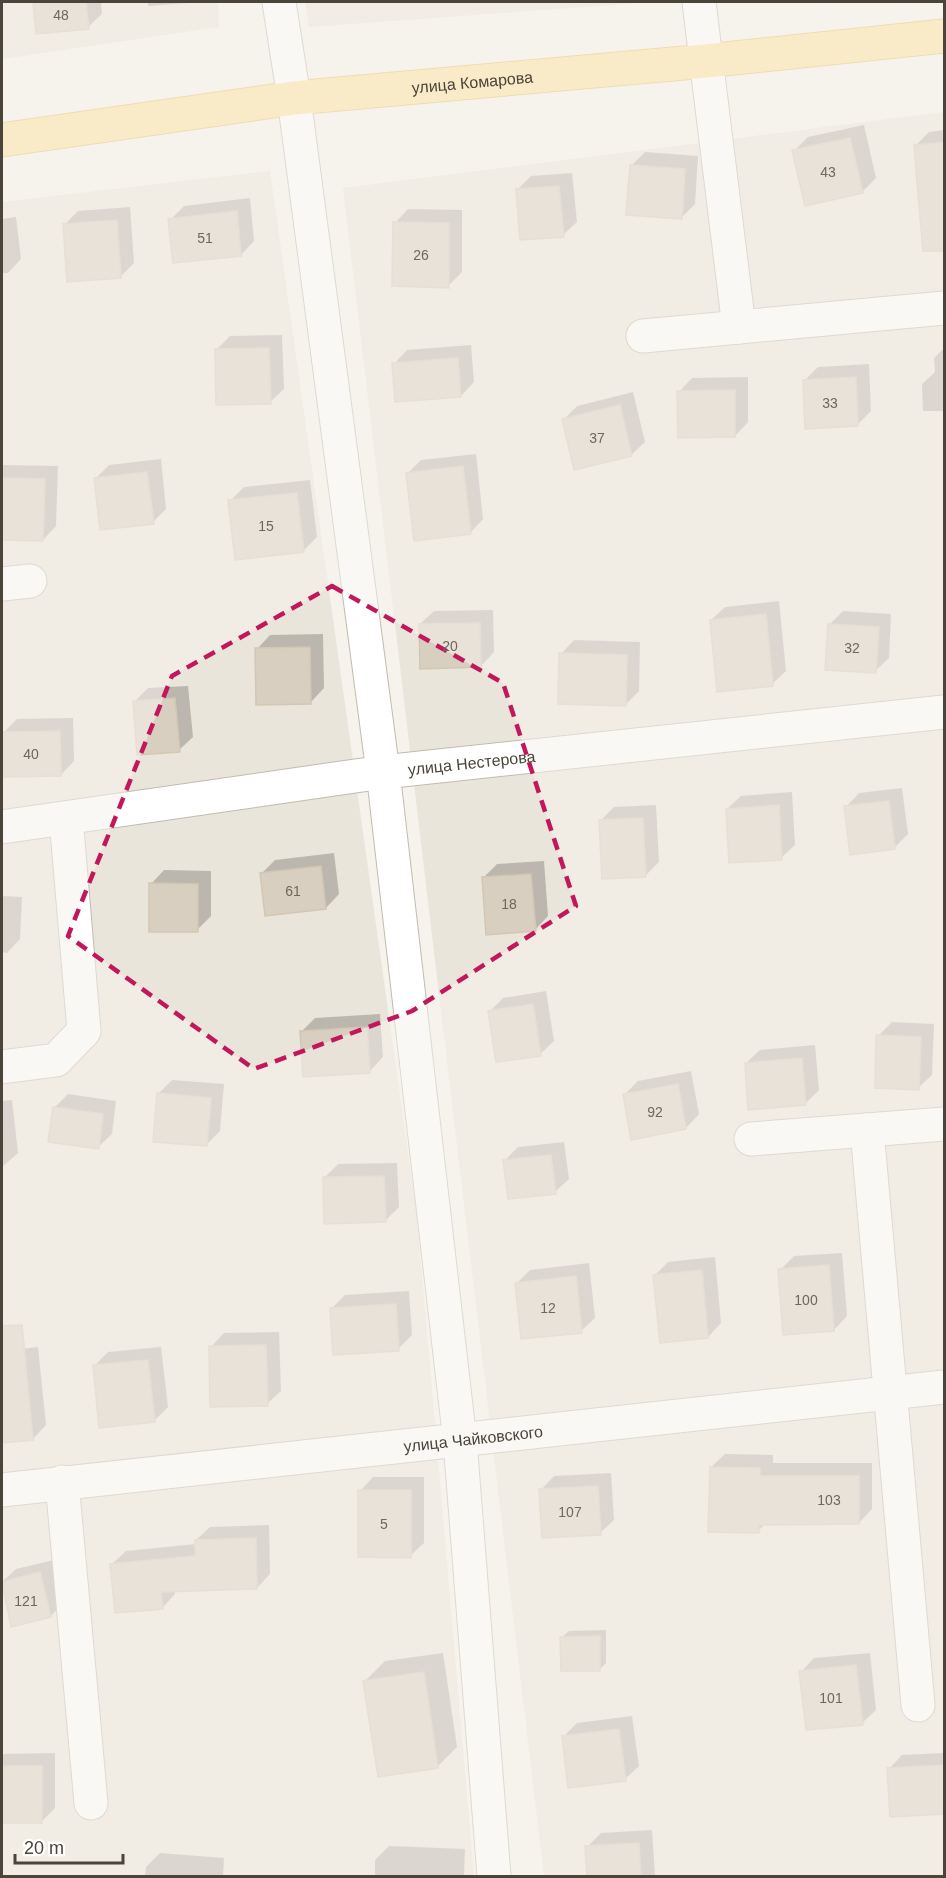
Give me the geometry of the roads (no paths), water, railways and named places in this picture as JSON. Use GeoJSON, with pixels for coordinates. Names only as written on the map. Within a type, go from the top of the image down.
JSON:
{"type":"FeatureCollection","features":[{"type":"Feature","properties":{"kind":"main road","name":"улица Комарова"},"geometry":{"type":"LineString","coordinates":[[2,140],[294,98],[706,61],[945,36]]}},
{"type":"Feature","properties":{"kind":"street"},"geometry":{"type":"LineString","coordinates":[[279,2],[294,98],[383,772],[460,1441],[494,1876]]}},
{"type":"Feature","properties":{"kind":"street"},"geometry":{"type":"LineString","coordinates":[[699,2],[739,327]]}},
{"type":"Feature","properties":{"kind":"street"},"geometry":{"type":"LineString","coordinates":[[643,336],[945,308]]}},
{"type":"Feature","properties":{"kind":"street","name":"улица Нестерова"},"geometry":{"type":"LineString","coordinates":[[2,827],[383,772],[945,712]]}},
{"type":"Feature","properties":{"kind":"street"},"geometry":{"type":"LineString","coordinates":[[2,1067],[56,1060],[84,1031],[66,818]]}},
{"type":"Feature","properties":{"kind":"street"},"geometry":{"type":"LineString","coordinates":[[751,1139],[945,1124]]}},
{"type":"Feature","properties":{"kind":"street"},"geometry":{"type":"LineString","coordinates":[[867,1130],[918,1705]]}},
{"type":"Feature","properties":{"kind":"street","name":"улица Чайковского"},"geometry":{"type":"LineString","coordinates":[[2,1490],[945,1388]]}},
{"type":"Feature","properties":{"kind":"street"},"geometry":{"type":"LineString","coordinates":[[62,1482],[91,1803]]}}]}
